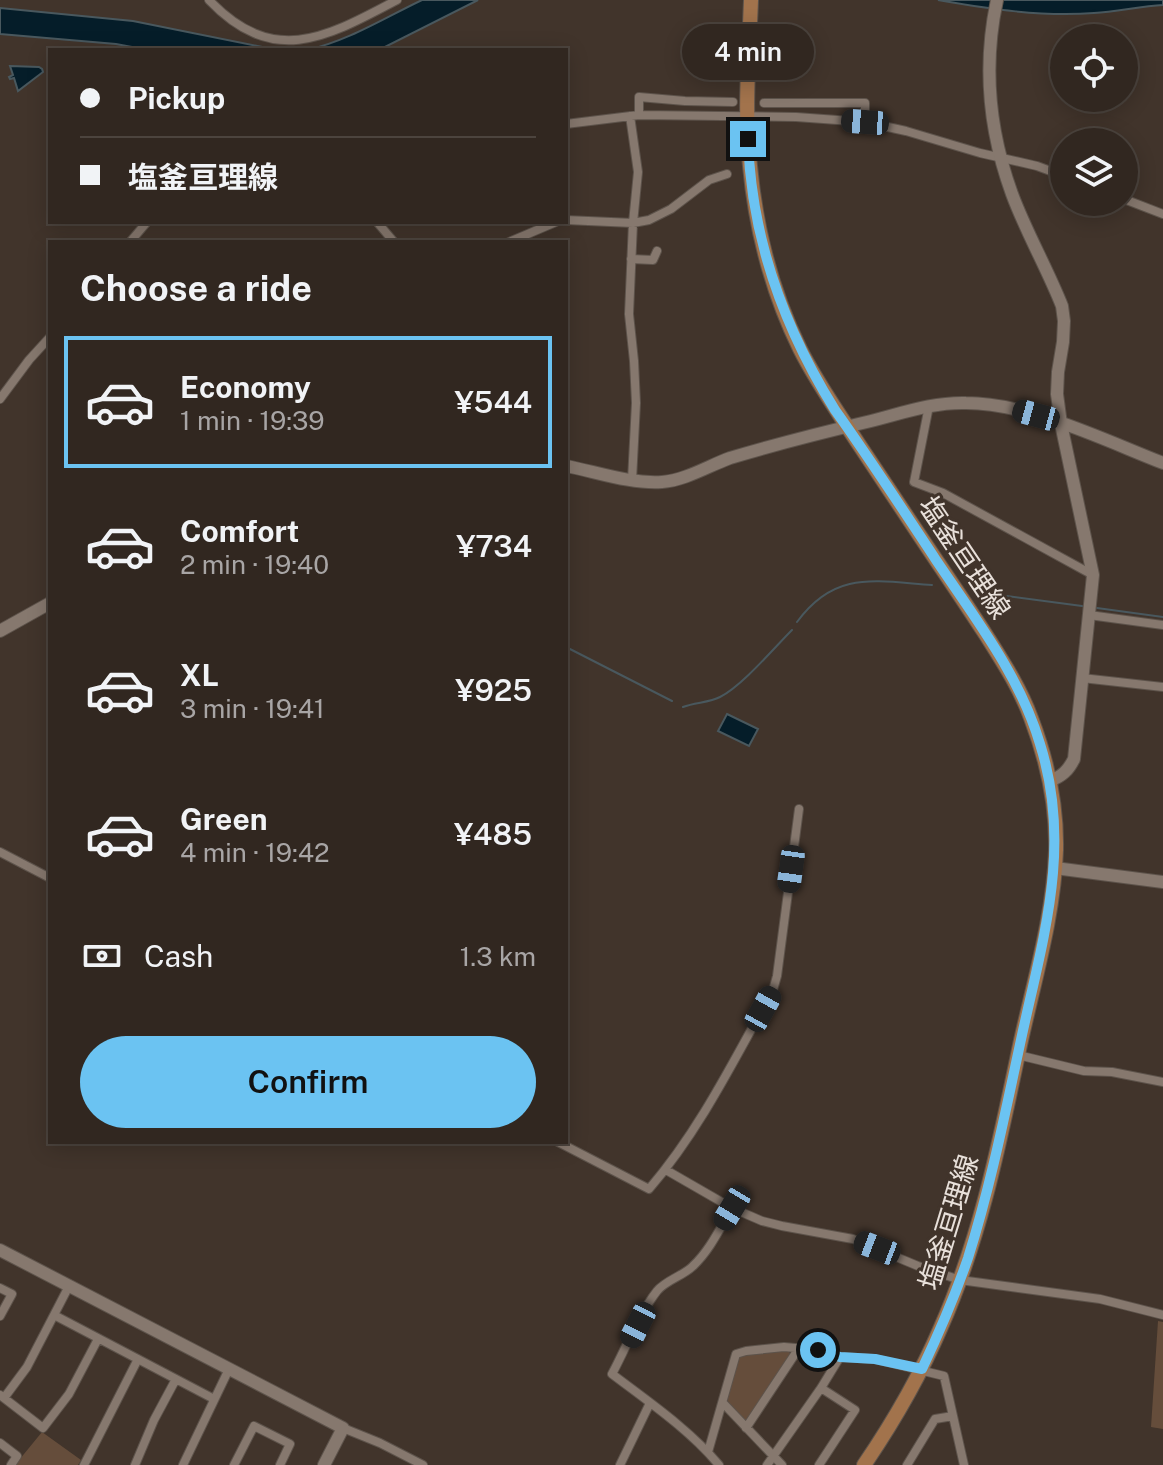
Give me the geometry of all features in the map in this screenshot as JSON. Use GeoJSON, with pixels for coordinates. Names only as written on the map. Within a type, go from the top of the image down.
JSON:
{"type":"FeatureCollection","features":[{"type":"Feature","properties":{"kind":"main road","name":"塩釜亘理線"},"geometry":{"type":"LineString","coordinates":[[751,0],[749,163],[758,226],[782,307],[819,385],[1012,678],[1031,715],[1041,745],[1055,819],[1055,868],[1046,926],[993,1166],[971,1246],[943,1323],[922,1369],[864,1465]]}},
{"type":"Feature","properties":{"kind":"street"},"geometry":{"type":"LineString","coordinates":[[209,0],[249,32],[281,45],[332,33],[397,0]]}},
{"type":"Feature","properties":{"kind":"street"},"geometry":{"type":"LineString","coordinates":[[997,0],[989,73],[993,118],[1011,193],[1062,306],[1063,342],[1057,394],[1093,575],[1074,759],[1068,770],[1050,781]]}},
{"type":"Feature","properties":{"kind":"street"},"geometry":{"type":"LineString","coordinates":[[632,480],[636,403],[629,314],[638,172],[634,115],[639,97],[733,102]]}},
{"type":"Feature","properties":{"kind":"street"},"geometry":{"type":"LineString","coordinates":[[764,103],[865,103],[865,122]]}},
{"type":"Feature","properties":{"kind":"street"},"geometry":{"type":"LineString","coordinates":[[568,124],[634,115],[796,117],[865,122],[1050,171]]}},
{"type":"Feature","properties":{"kind":"street"},"geometry":{"type":"LineString","coordinates":[[568,220],[633,223],[649,220],[671,209],[709,180],[727,174]]}},
{"type":"Feature","properties":{"kind":"street"},"geometry":{"type":"LineString","coordinates":[[1138,204],[1163,214]]}},
{"type":"Feature","properties":{"kind":"street"},"geometry":{"type":"LineString","coordinates":[[132,240],[145,224]]}},
{"type":"Feature","properties":{"kind":"street"},"geometry":{"type":"LineString","coordinates":[[379,224],[392,240]]}},
{"type":"Feature","properties":{"kind":"street"},"geometry":{"type":"LineString","coordinates":[[514,240],[551,224]]}},
{"type":"Feature","properties":{"kind":"street"},"geometry":{"type":"LineString","coordinates":[[631,259],[653,260],[657,251]]}},
{"type":"Feature","properties":{"kind":"street"},"geometry":{"type":"LineString","coordinates":[[0,399],[48,339]]}},
{"type":"Feature","properties":{"kind":"street"},"geometry":{"type":"LineString","coordinates":[[568,466],[632,480],[670,481],[729,459],[846,426],[948,403],[1008,407],[1163,463]]}},
{"type":"Feature","properties":{"kind":"street"},"geometry":{"type":"LineString","coordinates":[[929,406],[914,482],[943,493],[1093,575]]}},
{"type":"Feature","properties":{"kind":"street"},"geometry":{"type":"LineString","coordinates":[[0,631],[48,604]]}},
{"type":"Feature","properties":{"kind":"street"},"geometry":{"type":"LineString","coordinates":[[1089,615],[1163,625]]}},
{"type":"Feature","properties":{"kind":"street"},"geometry":{"type":"LineString","coordinates":[[1082,678],[1163,687]]}},
{"type":"Feature","properties":{"kind":"street"},"geometry":{"type":"LineString","coordinates":[[562,1144],[649,1189],[666,1170],[706,1111],[773,990],[799,809]]}},
{"type":"Feature","properties":{"kind":"street"},"geometry":{"type":"LineString","coordinates":[[0,852],[48,877]]}},
{"type":"Feature","properties":{"kind":"street"},"geometry":{"type":"LineString","coordinates":[[1055,868],[1163,882]]}},
{"type":"Feature","properties":{"kind":"street"},"geometry":{"type":"LineString","coordinates":[[1018,1055],[1084,1071],[1112,1072],[1163,1082]]}},
{"type":"Feature","properties":{"kind":"street"},"geometry":{"type":"LineString","coordinates":[[666,1170],[732,1208],[762,1221],[853,1239],[960,1280],[1100,1299],[1163,1315]]}},
{"type":"Feature","properties":{"kind":"street"},"geometry":{"type":"LineString","coordinates":[[719,1465],[708,1452],[612,1374],[660,1287],[694,1266],[732,1208]]}},
{"type":"Feature","properties":{"kind":"street"},"geometry":{"type":"LineString","coordinates":[[0,1250],[343,1428],[423,1465]]}},
{"type":"Feature","properties":{"kind":"street"},"geometry":{"type":"LineString","coordinates":[[69,1286],[27,1367],[2,1397],[43,1428],[69,1394],[98,1339]]}},
{"type":"Feature","properties":{"kind":"street"},"geometry":{"type":"LineString","coordinates":[[0,1288],[12,1294],[0,1316]]}},
{"type":"Feature","properties":{"kind":"street"},"geometry":{"type":"LineString","coordinates":[[54,1315],[214,1399]]}},
{"type":"Feature","properties":{"kind":"street"},"geometry":{"type":"LineString","coordinates":[[708,1452],[736,1354],[784,1347],[818,1350],[840,1357],[875,1359],[944,1376],[964,1465]]}},
{"type":"Feature","properties":{"kind":"street"},"geometry":{"type":"LineString","coordinates":[[746,1428],[799,1348]]}},
{"type":"Feature","properties":{"kind":"street"},"geometry":{"type":"LineString","coordinates":[[767,1465],[840,1357]]}},
{"type":"Feature","properties":{"kind":"street"},"geometry":{"type":"LineString","coordinates":[[84,1465],[138,1359]]}},
{"type":"Feature","properties":{"kind":"street"},"geometry":{"type":"LineString","coordinates":[[183,1465],[229,1369]]}},
{"type":"Feature","properties":{"kind":"street"},"geometry":{"type":"LineString","coordinates":[[135,1465],[176,1379]]}},
{"type":"Feature","properties":{"kind":"street"},"geometry":{"type":"LineString","coordinates":[[819,1465],[855,1410],[821,1388]]}},
{"type":"Feature","properties":{"kind":"street"},"geometry":{"type":"LineString","coordinates":[[620,1465],[650,1403]]}},
{"type":"Feature","properties":{"kind":"street"},"geometry":{"type":"LineString","coordinates":[[723,1403],[782,1465]]}},
{"type":"Feature","properties":{"kind":"street"},"geometry":{"type":"LineString","coordinates":[[907,1465],[935,1419],[953,1416]]}},
{"type":"Feature","properties":{"kind":"street"},"geometry":{"type":"LineString","coordinates":[[234,1465],[254,1426],[290,1444],[280,1465]]}},
{"type":"Feature","properties":{"kind":"street"},"geometry":{"type":"LineString","coordinates":[[324,1465],[343,1428]]}},
{"type":"Feature","properties":{"kind":"street"},"geometry":{"type":"LineString","coordinates":[[0,1443],[17,1456],[11,1465]]}},
{"type":"Feature","properties":{"kind":"shaded area"},"geometry":{"type":"Polygon","coordinates":[[[1158,1321],[1163,1322],[1163,1429],[1151,1427],[1158,1321]]]}},
{"type":"Feature","properties":{"kind":"shaded area"},"geometry":{"type":"Polygon","coordinates":[[[789,1351],[749,1419],[742,1419],[727,1398],[740,1356],[789,1351]]]}},
{"type":"Feature","properties":{"kind":"shaded area"},"geometry":{"type":"Polygon","coordinates":[[[42,1432],[81,1460],[78,1465],[15,1465],[42,1432]]]}},
{"type":"Feature","properties":{"kind":"water"},"geometry":{"type":"Polygon","coordinates":[[[422,0],[478,0],[383,48],[314,48],[351,35],[422,0]]]}},
{"type":"Feature","properties":{"kind":"water"},"geometry":{"type":"Polygon","coordinates":[[[938,0],[1163,0],[1163,5],[1055,14],[938,0]]]}},
{"type":"Feature","properties":{"kind":"water"},"geometry":{"type":"Polygon","coordinates":[[[0,8],[133,21],[267,48],[137,48],[0,34],[0,8]]]}},
{"type":"Feature","properties":{"kind":"water"},"geometry":{"type":"Polygon","coordinates":[[[10,66],[39,67],[43,72],[18,91],[14,78],[9,77],[13,75],[10,66]]]}},
{"type":"Feature","properties":{"kind":"water"},"geometry":{"type":"Polygon","coordinates":[[[727,714],[758,729],[749,746],[718,731],[727,714]]]}},
{"type":"Feature","properties":{"kind":"waterway"},"geometry":{"type":"LineString","coordinates":[[797,622],[811,605],[841,586],[874,581],[932,585]]}},
{"type":"Feature","properties":{"kind":"waterway"},"geometry":{"type":"LineString","coordinates":[[977,592],[1082,606]]}},
{"type":"Feature","properties":{"kind":"waterway"},"geometry":{"type":"LineString","coordinates":[[1097,608],[1163,617]]}},
{"type":"Feature","properties":{"kind":"waterway"},"geometry":{"type":"LineString","coordinates":[[683,707],[716,699],[729,692],[792,630]]}},
{"type":"Feature","properties":{"kind":"waterway"},"geometry":{"type":"LineString","coordinates":[[568,648],[672,701]]}},
{"type":"Feature","properties":{"kind":"route"},"geometry":{"type":"LineString","coordinates":[[748,139],[758,226],[782,307],[801,351],[835,410],[997,652],[1022,696],[1041,745],[1055,819],[1055,868],[1051,898],[1018,1055],[975,1232],[943,1323],[922,1369],[875,1359],[840,1357],[818,1350]]}}]}
